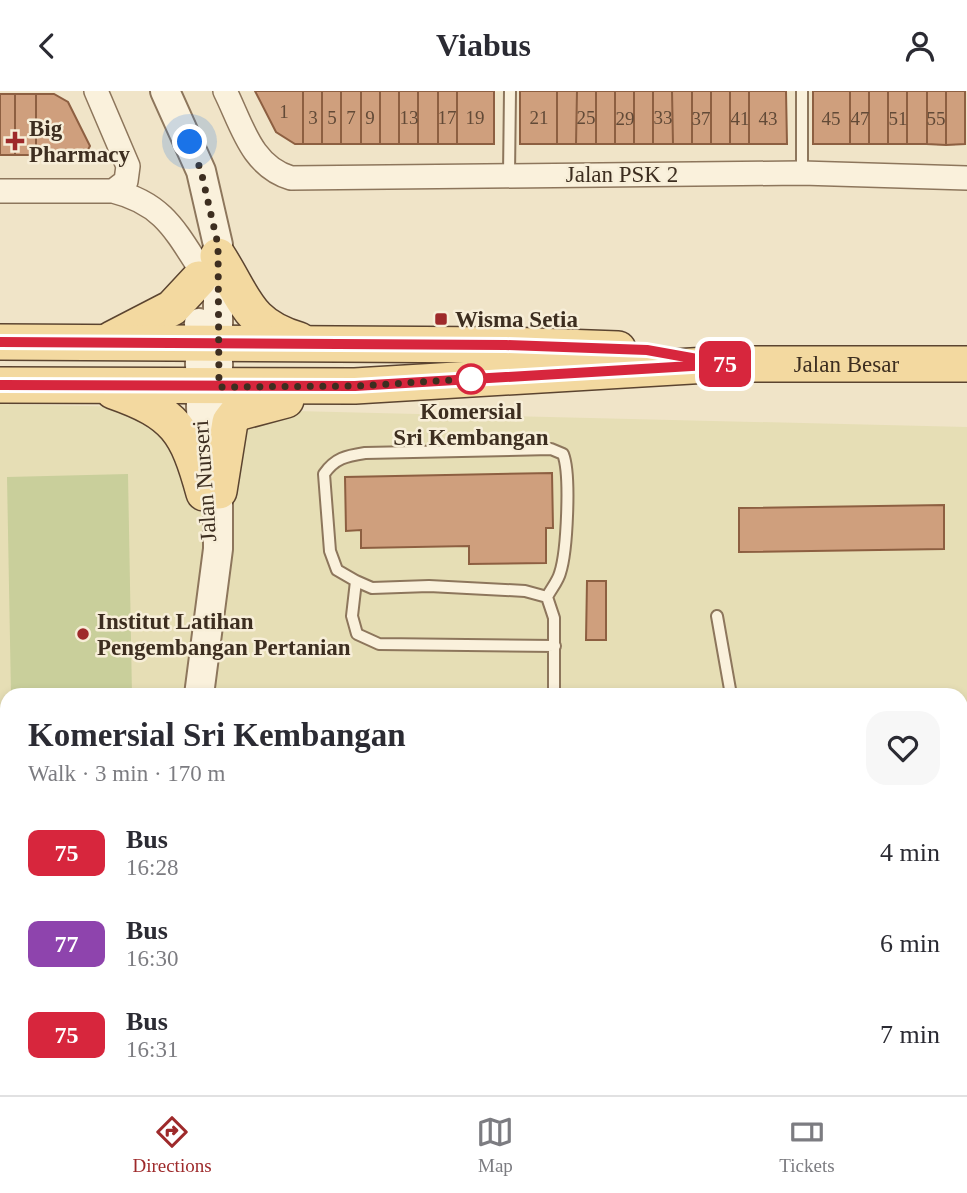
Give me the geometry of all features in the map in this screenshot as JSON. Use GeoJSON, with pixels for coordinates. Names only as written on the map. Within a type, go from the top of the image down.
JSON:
{"type":"FeatureCollection","features":[{"type":"Feature","properties":{"kind":"main road"},"geometry":{"type":"LineString","coordinates":[[108,340],[135,330],[172,308],[205,268],[242,299],[267,328],[315,345]]}},
{"type":"Feature","properties":{"kind":"main road","name":"Jalan Besar"},"geometry":{"type":"LineString","coordinates":[[0,342],[108,340],[210,344],[506,345],[647,350],[725,364]]}},
{"type":"Feature","properties":{"kind":"main road","name":"Jalan Besar"},"geometry":{"type":"LineString","coordinates":[[0,385],[355,386],[725,364],[967,364]]}},
{"type":"Feature","properties":{"kind":"main road"},"geometry":{"type":"LineString","coordinates":[[94,384],[145,402],[176,425],[193,453],[211,492]]}},
{"type":"Feature","properties":{"kind":"main road"},"geometry":{"type":"LineString","coordinates":[[211,492],[230,422],[237,413],[355,386]]}},
{"type":"Feature","properties":{"kind":"street"},"geometry":{"type":"LineString","coordinates":[[96,91],[128,166],[126,181],[113,191]]}},
{"type":"Feature","properties":{"kind":"street","name":"Jalan Nurseri"},"geometry":{"type":"LineString","coordinates":[[166,91],[190,142],[206,197],[205,268],[210,344],[211,492],[218,549],[200,688]]}},
{"type":"Feature","properties":{"kind":"street","name":"Jalan PSK 2"},"geometry":{"type":"LineString","coordinates":[[225,91],[258,158],[278,174],[302,179],[509,174],[802,173],[967,178]]}},
{"type":"Feature","properties":{"kind":"street"},"geometry":{"type":"LineString","coordinates":[[0,191],[113,191],[147,202],[161,212],[205,268]]}},
{"type":"Feature","properties":{"kind":"lane"},"geometry":{"type":"LineString","coordinates":[[509,174],[510,91]]}},
{"type":"Feature","properties":{"kind":"lane"},"geometry":{"type":"LineString","coordinates":[[802,91],[802,173]]}},
{"type":"Feature","properties":{"kind":"lane"},"geometry":{"type":"LineString","coordinates":[[547,597],[526,591],[429,586],[372,588],[356,581],[337,570],[330,551],[324,474],[332,463],[342,457],[365,453],[551,449],[563,454],[568,466],[568,490],[561,573],[547,597],[554,618],[554,688]]}},
{"type":"Feature","properties":{"kind":"lane"},"geometry":{"type":"LineString","coordinates":[[356,581],[352,616],[357,634],[379,644],[555,646]]}},
{"type":"Feature","properties":{"kind":"lane"},"geometry":{"type":"LineString","coordinates":[[717,616],[730,688]]}},
{"type":"Feature","properties":{"kind":"shaded area"},"geometry":{"type":"Polygon","coordinates":[[[0,404],[967,427],[967,688],[0,688],[0,404]]]}},
{"type":"Feature","properties":{"kind":"green space","name":"Institut Latihan Pengembangan Pertanian"},"geometry":{"type":"Polygon","coordinates":[[[128,474],[132,688],[11,688],[7,477],[128,474]]]}},
{"type":"Feature","properties":{"kind":"building"},"geometry":{"type":"Polygon","coordinates":[[[255,91],[303,91],[303,144],[295,144],[276,132],[255,91]]]}},
{"type":"Feature","properties":{"kind":"building"},"geometry":{"type":"Polygon","coordinates":[[[303,91],[322,91],[322,144],[303,144],[303,91]]]}},
{"type":"Feature","properties":{"kind":"building"},"geometry":{"type":"Polygon","coordinates":[[[322,91],[341,91],[341,144],[322,144],[322,91]]]}},
{"type":"Feature","properties":{"kind":"building"},"geometry":{"type":"Polygon","coordinates":[[[341,91],[361,91],[361,144],[341,144],[341,91]]]}},
{"type":"Feature","properties":{"kind":"building"},"geometry":{"type":"Polygon","coordinates":[[[361,91],[380,91],[380,144],[361,144],[361,91]]]}},
{"type":"Feature","properties":{"kind":"building"},"geometry":{"type":"Polygon","coordinates":[[[380,91],[399,91],[399,144],[380,144],[380,91]]]}},
{"type":"Feature","properties":{"kind":"building"},"geometry":{"type":"Polygon","coordinates":[[[399,91],[418,91],[418,144],[399,144],[399,91]]]}},
{"type":"Feature","properties":{"kind":"building"},"geometry":{"type":"Polygon","coordinates":[[[418,91],[438,91],[438,144],[418,144],[418,91]]]}},
{"type":"Feature","properties":{"kind":"building"},"geometry":{"type":"Polygon","coordinates":[[[438,91],[457,91],[457,144],[438,144],[438,91]]]}},
{"type":"Feature","properties":{"kind":"building"},"geometry":{"type":"Polygon","coordinates":[[[457,91],[494,91],[494,144],[457,144],[457,91]]]}},
{"type":"Feature","properties":{"kind":"building"},"geometry":{"type":"Polygon","coordinates":[[[520,91],[557,91],[557,144],[520,144],[520,91]]]}},
{"type":"Feature","properties":{"kind":"building"},"geometry":{"type":"Polygon","coordinates":[[[557,91],[577,91],[576,144],[557,144],[557,91]]]}},
{"type":"Feature","properties":{"kind":"building"},"geometry":{"type":"Polygon","coordinates":[[[577,91],[596,91],[596,144],[576,144],[577,91]]]}},
{"type":"Feature","properties":{"kind":"building"},"geometry":{"type":"Polygon","coordinates":[[[596,91],[615,91],[615,144],[596,144],[596,91]]]}},
{"type":"Feature","properties":{"kind":"building"},"geometry":{"type":"Polygon","coordinates":[[[615,91],[634,91],[634,144],[615,144],[615,91]]]}},
{"type":"Feature","properties":{"kind":"building"},"geometry":{"type":"Polygon","coordinates":[[[634,91],[653,91],[653,144],[634,144],[634,91]]]}},
{"type":"Feature","properties":{"kind":"building"},"geometry":{"type":"Polygon","coordinates":[[[653,91],[672,91],[673,144],[653,144],[653,91]]]}},
{"type":"Feature","properties":{"kind":"building"},"geometry":{"type":"Polygon","coordinates":[[[672,91],[692,91],[692,144],[673,144],[672,91]]]}},
{"type":"Feature","properties":{"kind":"building"},"geometry":{"type":"Polygon","coordinates":[[[692,91],[711,91],[711,144],[692,144],[692,91]]]}},
{"type":"Feature","properties":{"kind":"building"},"geometry":{"type":"Polygon","coordinates":[[[711,91],[730,91],[730,144],[711,144],[711,91]]]}},
{"type":"Feature","properties":{"kind":"building"},"geometry":{"type":"Polygon","coordinates":[[[730,91],[749,91],[749,144],[730,144],[730,91]]]}},
{"type":"Feature","properties":{"kind":"building"},"geometry":{"type":"Polygon","coordinates":[[[749,91],[786,91],[787,144],[749,144],[749,91]]]}},
{"type":"Feature","properties":{"kind":"building"},"geometry":{"type":"Polygon","coordinates":[[[813,91],[850,91],[850,144],[813,144],[813,91]]]}},
{"type":"Feature","properties":{"kind":"building"},"geometry":{"type":"Polygon","coordinates":[[[850,91],[869,91],[869,144],[850,144],[850,91]]]}},
{"type":"Feature","properties":{"kind":"building"},"geometry":{"type":"Polygon","coordinates":[[[869,91],[888,91],[888,144],[869,144],[869,91]]]}},
{"type":"Feature","properties":{"kind":"building"},"geometry":{"type":"Polygon","coordinates":[[[888,91],[907,91],[907,144],[888,144],[888,91]]]}},
{"type":"Feature","properties":{"kind":"building"},"geometry":{"type":"Polygon","coordinates":[[[907,91],[927,91],[927,144],[907,144],[907,91]]]}},
{"type":"Feature","properties":{"kind":"building"},"geometry":{"type":"Polygon","coordinates":[[[927,91],[946,91],[946,145],[927,144],[927,91]]]}},
{"type":"Feature","properties":{"kind":"building"},"geometry":{"type":"Polygon","coordinates":[[[946,91],[965,91],[965,144],[946,145],[946,91]]]}},
{"type":"Feature","properties":{"kind":"building"},"geometry":{"type":"Polygon","coordinates":[[[0,94],[15,94],[15,155],[0,155],[0,94]]]}},
{"type":"Feature","properties":{"kind":"building"},"geometry":{"type":"Polygon","coordinates":[[[15,94],[36,94],[36,155],[15,155],[15,94]]]}},
{"type":"Feature","properties":{"kind":"building"},"geometry":{"type":"Polygon","coordinates":[[[36,94],[54,94],[68,102],[90,146],[85,155],[36,155],[36,94]]]}},
{"type":"Feature","properties":{"kind":"building"},"geometry":{"type":"Polygon","coordinates":[[[552,473],[553,528],[546,528],[546,563],[469,564],[469,546],[361,548],[361,530],[346,531],[345,477],[552,473]]]}},
{"type":"Feature","properties":{"kind":"building"},"geometry":{"type":"Polygon","coordinates":[[[944,505],[944,549],[739,552],[739,508],[944,505]]]}},
{"type":"Feature","properties":{"kind":"building"},"geometry":{"type":"Polygon","coordinates":[[[587,581],[606,581],[606,640],[586,640],[587,581]]]}},
{"type":"Feature","properties":{"kind":"bus line","name":"75"},"geometry":{"type":"LineString","coordinates":[[0,342],[108,340],[219,344],[506,345],[647,350],[725,364],[355,386],[0,385]]}},
{"type":"Feature","properties":{"kind":"place","name":"Big Pharmacy"},"geometry":{"type":"Point","coordinates":[15,141]}},
{"type":"Feature","properties":{"kind":"place","name":"Wisma Setia"},"geometry":{"type":"Point","coordinates":[441,319]}},
{"type":"Feature","properties":{"kind":"place","name":"Komersial Sri Kembangan"},"geometry":{"type":"Point","coordinates":[471,379]}},
{"type":"Feature","properties":{"kind":"place","name":"Institut Latihan Pengembangan Pertanian"},"geometry":{"type":"Point","coordinates":[83,634]}},
{"type":"Feature","properties":{"kind":"route"},"geometry":{"type":"LineString","coordinates":[[190,142],[201,171],[218,245],[219,387],[355,386],[471,379]]}}]}
